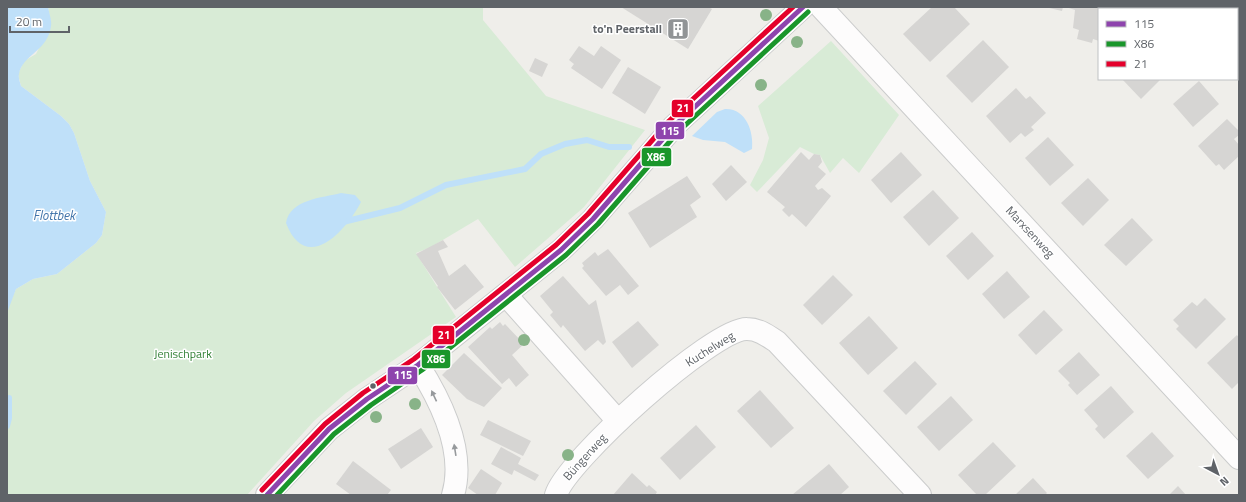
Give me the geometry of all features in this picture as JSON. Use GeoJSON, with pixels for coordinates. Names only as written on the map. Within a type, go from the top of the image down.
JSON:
{"type":"FeatureCollection","features":[{"type":"Feature","properties":{"kind":"street"},"geometry":{"type":"LineString","coordinates":[[267,495],[329,429],[367,399],[418,365],[506,295],[578,234],[606,206],[646,156],[674,126],[803,7]]}},
{"type":"Feature","properties":{"kind":"street","name":"Marxsenweg"},"geometry":{"type":"LineString","coordinates":[[822,7],[1239,458]]}},
{"type":"Feature","properties":{"kind":"street"},"geometry":{"type":"LineString","coordinates":[[506,295],[618,421]]}},
{"type":"Feature","properties":{"kind":"street","name":"Kuchelweg"},"geometry":{"type":"LineString","coordinates":[[618,421],[668,377],[702,351],[732,332],[747,329],[765,333],[777,342],[920,495]]}},
{"type":"Feature","properties":{"kind":"street"},"geometry":{"type":"LineString","coordinates":[[418,365],[427,379],[449,427],[456,449],[457,474],[453,495]]}},
{"type":"Feature","properties":{"kind":"street","name":"Büngerweg"},"geometry":{"type":"LineString","coordinates":[[556,495],[564,479],[618,421]]}},
{"type":"Feature","properties":{"kind":"green space","name":"Jenischpark"},"geometry":{"type":"Polygon","coordinates":[[[48,7],[483,7],[483,20],[546,96],[645,130],[584,207],[515,267],[478,219],[431,247],[416,253],[456,317],[346,393],[314,421],[247,495],[7,495],[8,307],[16,289],[33,279],[57,274],[96,243],[102,235],[106,212],[90,181],[74,133],[69,124],[61,116],[21,86],[18,74],[24,61],[36,54],[51,24],[48,7]]]}},
{"type":"Feature","properties":{"kind":"green space"},"geometry":{"type":"Polygon","coordinates":[[[831,41],[899,115],[859,173],[843,158],[830,173],[820,155],[814,154],[800,147],[757,192],[750,185],[763,160],[769,138],[758,106],[831,41]]]}},
{"type":"Feature","properties":{"kind":"water","name":"Flottbek"},"geometry":{"type":"Polygon","coordinates":[[[7,7],[48,7],[51,19],[49,34],[45,41],[21,68],[19,80],[21,86],[61,116],[69,124],[74,133],[90,181],[106,212],[102,235],[96,243],[57,274],[33,279],[16,289],[7,313],[7,7]]]}},
{"type":"Feature","properties":{"kind":"water"},"geometry":{"type":"Polygon","coordinates":[[[725,109],[738,112],[747,122],[752,135],[752,149],[744,153],[725,142],[703,140],[692,136],[717,112],[725,109]]]}},
{"type":"Feature","properties":{"kind":"water"},"geometry":{"type":"Polygon","coordinates":[[[341,193],[355,195],[361,202],[346,225],[336,235],[325,243],[315,247],[304,246],[294,238],[286,223],[289,215],[294,209],[300,204],[316,198],[341,193]]]}},
{"type":"Feature","properties":{"kind":"building","name":"to'n Peerstall"},"geometry":{"type":"Polygon","coordinates":[[[621,7],[708,7],[712,9],[688,49],[621,7]]]}},
{"type":"Feature","properties":{"kind":"building"},"geometry":{"type":"Polygon","coordinates":[[[932,7],[954,7],[970,24],[930,62],[903,34],[932,7]]]}},
{"type":"Feature","properties":{"kind":"building"},"geometry":{"type":"Polygon","coordinates":[[[1045,7],[1063,7],[1062,11],[1045,7]]]}},
{"type":"Feature","properties":{"kind":"building"},"geometry":{"type":"Polygon","coordinates":[[[1066,7],[1124,8],[1098,8],[1098,41],[1093,39],[1092,43],[1077,39],[1079,30],[1073,28],[1075,10],[1066,7]]]}},
{"type":"Feature","properties":{"kind":"building"},"geometry":{"type":"Polygon","coordinates":[[[983,40],[1009,67],[972,103],[946,76],[983,40]]]}},
{"type":"Feature","properties":{"kind":"building"},"geometry":{"type":"Polygon","coordinates":[[[579,46],[594,56],[601,46],[621,60],[602,89],[571,68],[574,64],[569,60],[579,46]]]}},
{"type":"Feature","properties":{"kind":"building"},"geometry":{"type":"Polygon","coordinates":[[[535,58],[548,64],[542,77],[529,71],[535,58]]]}},
{"type":"Feature","properties":{"kind":"building"},"geometry":{"type":"Polygon","coordinates":[[[628,67],[661,87],[645,114],[612,93],[628,67]]]}},
{"type":"Feature","properties":{"kind":"building"},"geometry":{"type":"Polygon","coordinates":[[[1123,80],[1160,80],[1141,99],[1123,80]]]}},
{"type":"Feature","properties":{"kind":"building"},"geometry":{"type":"Polygon","coordinates":[[[1199,81],[1219,104],[1193,127],[1173,104],[1199,81]]]}},
{"type":"Feature","properties":{"kind":"building"},"geometry":{"type":"Polygon","coordinates":[[[1016,88],[1026,99],[1030,96],[1046,113],[1031,127],[1034,130],[1025,137],[1021,133],[1010,143],[986,116],[1016,88]]]}},
{"type":"Feature","properties":{"kind":"building"},"geometry":{"type":"Polygon","coordinates":[[[1227,119],[1239,131],[1239,135],[1234,139],[1239,145],[1239,156],[1224,170],[1219,164],[1216,166],[1198,146],[1227,119]]]}},
{"type":"Feature","properties":{"kind":"building"},"geometry":{"type":"Polygon","coordinates":[[[1048,137],[1074,165],[1050,186],[1025,158],[1048,137]]]}},
{"type":"Feature","properties":{"kind":"building"},"geometry":{"type":"Polygon","coordinates":[[[801,152],[809,160],[814,154],[820,155],[822,162],[818,167],[826,174],[815,186],[818,190],[822,188],[831,196],[806,227],[792,214],[789,217],[782,210],[785,207],[767,192],[801,152]]]}},
{"type":"Feature","properties":{"kind":"building"},"geometry":{"type":"Polygon","coordinates":[[[901,152],[922,175],[891,203],[871,180],[901,152]]]}},
{"type":"Feature","properties":{"kind":"building"},"geometry":{"type":"Polygon","coordinates":[[[731,165],[747,182],[726,201],[712,184],[731,165]]]}},
{"type":"Feature","properties":{"kind":"building"},"geometry":{"type":"Polygon","coordinates":[[[687,176],[701,197],[690,205],[697,217],[650,248],[628,213],[687,176]]]}},
{"type":"Feature","properties":{"kind":"building"},"geometry":{"type":"Polygon","coordinates":[[[1088,178],[1109,200],[1083,226],[1061,203],[1088,178]]]}},
{"type":"Feature","properties":{"kind":"building"},"geometry":{"type":"Polygon","coordinates":[[[933,190],[959,218],[929,246],[903,217],[933,190]]]}},
{"type":"Feature","properties":{"kind":"building"},"geometry":{"type":"Polygon","coordinates":[[[1132,218],[1153,240],[1126,266],[1104,245],[1132,218]]]}},
{"type":"Feature","properties":{"kind":"building"},"geometry":{"type":"Polygon","coordinates":[[[972,232],[994,256],[968,280],[946,256],[972,232]]]}},
{"type":"Feature","properties":{"kind":"building"},"geometry":{"type":"Polygon","coordinates":[[[443,240],[448,247],[438,251],[449,276],[465,264],[484,287],[455,310],[437,287],[438,286],[416,254],[443,240]]]}},
{"type":"Feature","properties":{"kind":"building"},"geometry":{"type":"Polygon","coordinates":[[[608,249],[639,286],[628,295],[620,285],[606,296],[582,268],[584,266],[582,263],[595,252],[598,256],[608,249]]]}},
{"type":"Feature","properties":{"kind":"building"},"geometry":{"type":"Polygon","coordinates":[[[1007,271],[1030,297],[1004,319],[982,294],[1007,271]]]}},
{"type":"Feature","properties":{"kind":"building"},"geometry":{"type":"Polygon","coordinates":[[[833,275],[853,295],[822,325],[803,305],[833,275]]]}},
{"type":"Feature","properties":{"kind":"building"},"geometry":{"type":"Polygon","coordinates":[[[563,276],[589,305],[596,300],[606,342],[603,345],[598,340],[585,351],[563,325],[561,328],[550,315],[553,312],[540,296],[563,276]]]}},
{"type":"Feature","properties":{"kind":"building"},"geometry":{"type":"Polygon","coordinates":[[[1205,298],[1226,319],[1196,349],[1176,329],[1179,326],[1173,320],[1192,302],[1197,306],[1205,298]]]}},
{"type":"Feature","properties":{"kind":"building"},"geometry":{"type":"Polygon","coordinates":[[[1044,310],[1063,330],[1036,355],[1018,335],[1044,310]]]}},
{"type":"Feature","properties":{"kind":"building"},"geometry":{"type":"Polygon","coordinates":[[[869,316],[898,348],[868,375],[839,343],[869,316]]]}},
{"type":"Feature","properties":{"kind":"building"},"geometry":{"type":"Polygon","coordinates":[[[638,321],[659,345],[632,368],[612,342],[638,321]]]}},
{"type":"Feature","properties":{"kind":"building"},"geometry":{"type":"Polygon","coordinates":[[[500,322],[503,326],[505,324],[524,344],[512,355],[529,375],[516,387],[509,378],[502,384],[468,347],[490,327],[492,329],[500,322]]]}},
{"type":"Feature","properties":{"kind":"building"},"geometry":{"type":"Polygon","coordinates":[[[1237,335],[1239,338],[1239,382],[1232,389],[1207,363],[1237,335]]]}},
{"type":"Feature","properties":{"kind":"building"},"geometry":{"type":"Polygon","coordinates":[[[1079,352],[1100,375],[1077,395],[1068,385],[1070,383],[1058,371],[1079,352]]]}},
{"type":"Feature","properties":{"kind":"building"},"geometry":{"type":"Polygon","coordinates":[[[464,353],[502,388],[484,407],[467,399],[442,375],[464,353]]]}},
{"type":"Feature","properties":{"kind":"building"},"geometry":{"type":"Polygon","coordinates":[[[915,361],[937,384],[906,415],[883,391],[915,361]]]}},
{"type":"Feature","properties":{"kind":"building"},"geometry":{"type":"Polygon","coordinates":[[[1111,386],[1134,412],[1104,439],[1095,429],[1098,426],[1084,410],[1111,386]]]}},
{"type":"Feature","properties":{"kind":"building"},"geometry":{"type":"Polygon","coordinates":[[[760,390],[794,428],[771,448],[737,411],[760,390]]]}},
{"type":"Feature","properties":{"kind":"building"},"geometry":{"type":"Polygon","coordinates":[[[951,396],[973,420],[939,451],[917,427],[951,396]]]}},
{"type":"Feature","properties":{"kind":"building"},"geometry":{"type":"Polygon","coordinates":[[[488,420],[531,441],[523,456],[480,435],[488,420]]]}},
{"type":"Feature","properties":{"kind":"building"},"geometry":{"type":"Polygon","coordinates":[[[696,425],[716,447],[680,480],[660,458],[696,425]]]}},
{"type":"Feature","properties":{"kind":"building"},"geometry":{"type":"Polygon","coordinates":[[[421,428],[433,447],[401,469],[388,449],[421,428]]]}},
{"type":"Feature","properties":{"kind":"building"},"geometry":{"type":"Polygon","coordinates":[[[1152,432],[1174,456],[1148,479],[1126,456],[1152,432]]]}},
{"type":"Feature","properties":{"kind":"building"},"geometry":{"type":"Polygon","coordinates":[[[993,442],[1016,466],[985,495],[977,495],[958,475],[993,442]]]}},
{"type":"Feature","properties":{"kind":"building"},"geometry":{"type":"Polygon","coordinates":[[[501,447],[521,458],[518,464],[539,475],[535,481],[514,470],[512,475],[491,464],[501,447]]]}},
{"type":"Feature","properties":{"kind":"building"},"geometry":{"type":"Polygon","coordinates":[[[353,461],[391,490],[387,495],[351,495],[336,484],[353,461]]]}},
{"type":"Feature","properties":{"kind":"building"},"geometry":{"type":"Polygon","coordinates":[[[829,464],[849,487],[840,495],[792,495],[829,464]]]}},
{"type":"Feature","properties":{"kind":"building"},"geometry":{"type":"Polygon","coordinates":[[[481,469],[502,483],[495,495],[478,495],[468,488],[481,469]]]}},
{"type":"Feature","properties":{"kind":"building"},"geometry":{"type":"Polygon","coordinates":[[[632,473],[647,487],[649,485],[657,492],[655,495],[613,495],[632,473]]]}},
{"type":"Feature","properties":{"kind":"building"},"geometry":{"type":"Polygon","coordinates":[[[1033,478],[1047,493],[1045,495],[1015,495],[1033,478]]]}},
{"type":"Feature","properties":{"kind":"building"},"geometry":{"type":"Polygon","coordinates":[[[1178,486],[1186,495],[1169,495],[1178,486]]]}},
{"type":"Feature","properties":{"kind":"waterway"},"geometry":{"type":"LineString","coordinates":[[343,222],[400,208],[446,185],[525,169],[541,154],[565,144],[587,140],[609,147],[629,147]]}},
{"type":"Feature","properties":{"kind":"waterway","name":"Flottbek"},"geometry":{"type":"LineString","coordinates":[[7,426],[9,418],[9,398]]}},
{"type":"Feature","properties":{"kind":"transit line","name":"21"},"geometry":{"type":"LineString","coordinates":[[262,490],[325,424],[363,393],[414,359],[556,245],[588,214],[669,121],[793,7]]}},
{"type":"Feature","properties":{"kind":"transit line","name":"115"},"geometry":{"type":"LineString","coordinates":[[267,495],[329,429],[367,399],[418,365],[561,250],[593,219],[674,126],[803,7]]}},
{"type":"Feature","properties":{"kind":"transit line","name":"X86"},"geometry":{"type":"LineString","coordinates":[[277,495],[334,434],[371,405],[422,370],[566,255],[598,224],[679,131],[808,12]]}},
{"type":"Feature","properties":{"kind":"place","name":"to'n Peerstall"},"geometry":{"type":"Point","coordinates":[678,29]}}]}
